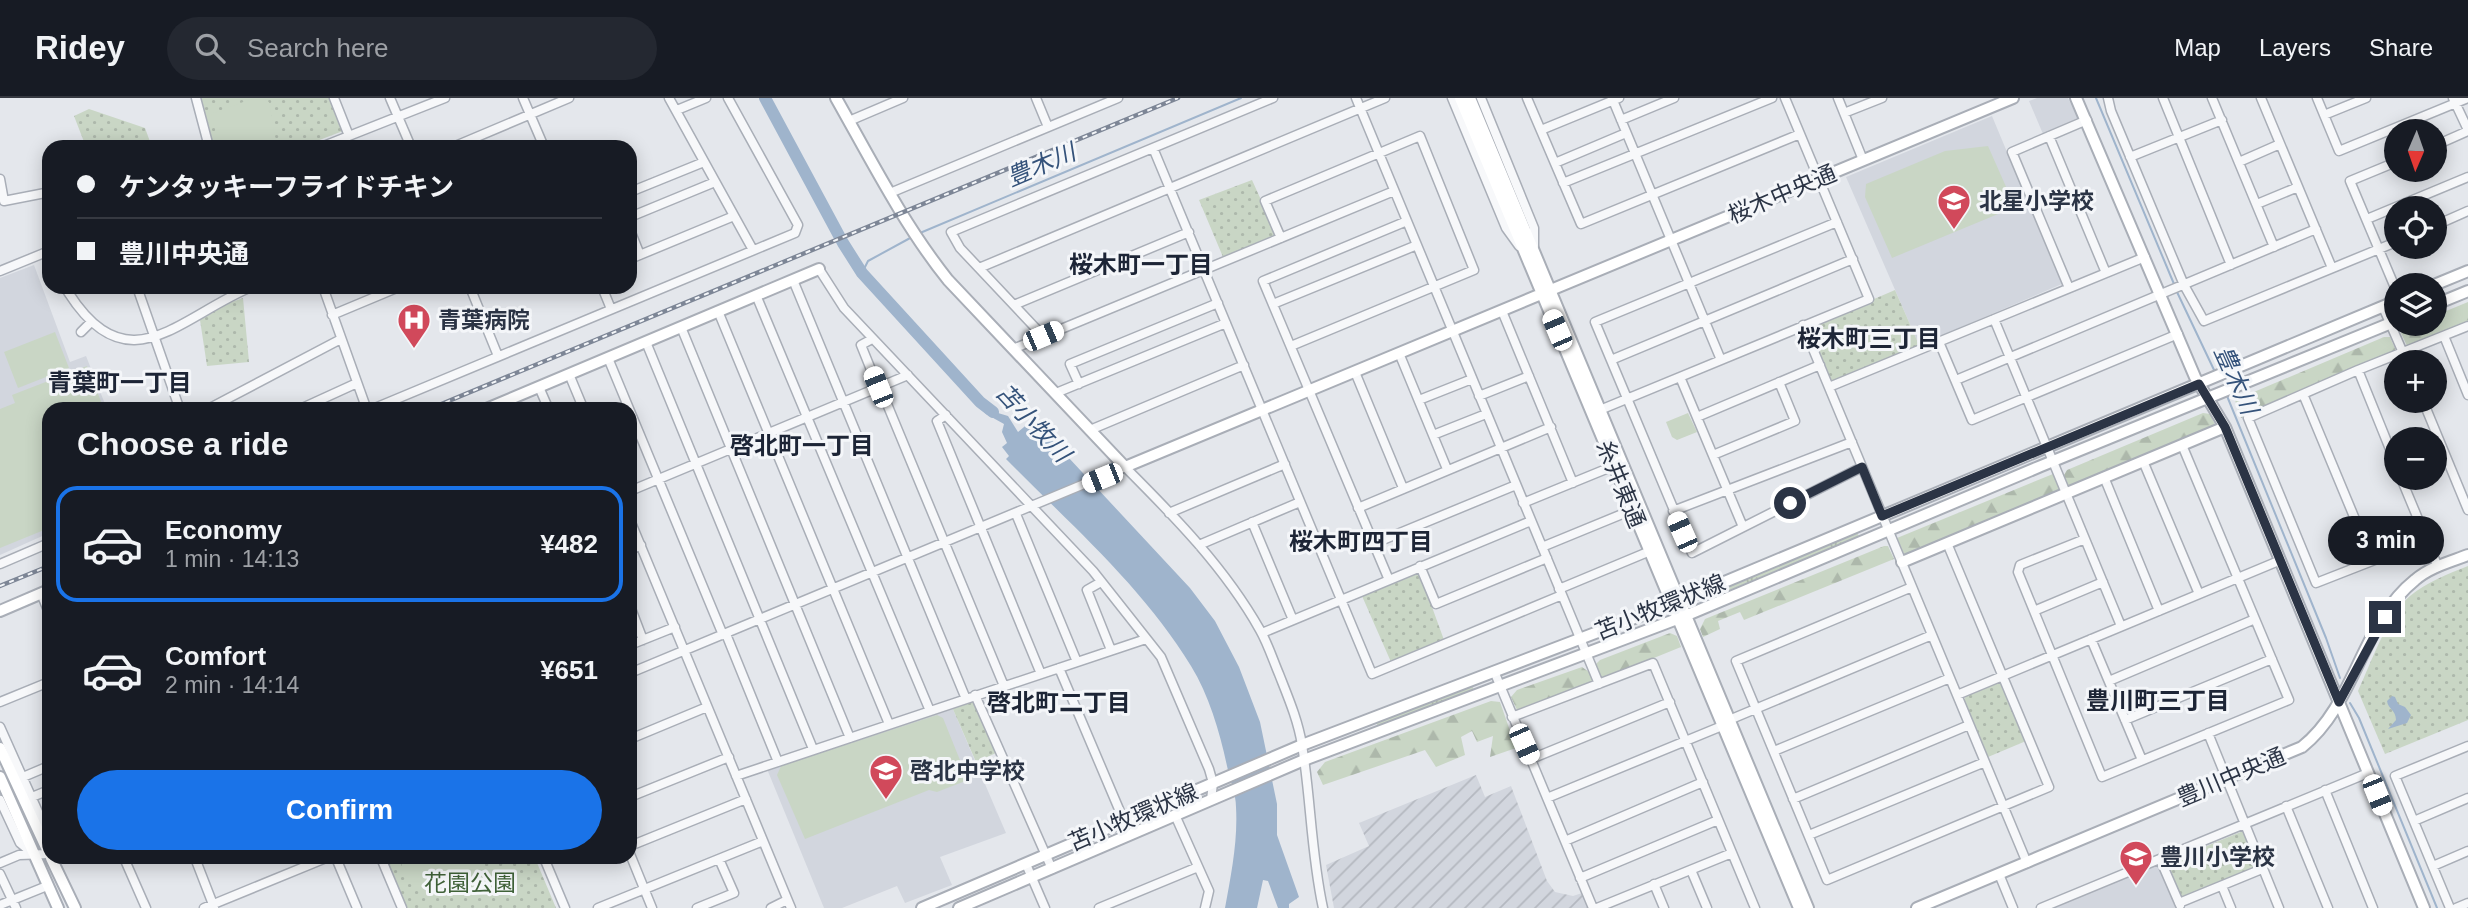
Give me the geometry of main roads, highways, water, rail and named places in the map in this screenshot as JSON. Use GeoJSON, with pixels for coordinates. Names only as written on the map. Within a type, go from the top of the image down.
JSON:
{"type":"FeatureCollection","features":[{"type":"Feature","properties":{"kind":"water"},"geometry":{"type":"Polygon","coordinates":[[[982,403],[1008,416],[1018,432],[1030,422],[1037,431],[1041,428],[1190,588],[1215,621],[1239,667],[1260,722],[1277,804],[1277,835],[1299,897],[1289,904],[1289,908],[1278,908],[1268,881],[1263,880],[1257,908],[1225,908],[1235,845],[1236,802],[1217,728],[1203,689],[1191,666],[1151,609],[1080,532],[1006,459],[1009,456],[1002,447],[1007,443],[1002,432],[1004,424],[986,414],[977,404],[982,403]]]}},
{"type":"Feature","properties":{"kind":"water"},"geometry":{"type":"Polygon","coordinates":[[[2392,696],[2411,715],[2407,723],[2388,729],[2396,720],[2387,701],[2392,696]]]}},
{"type":"Feature","properties":{"kind":"waterway","name":"豊木川"},"geometry":{"type":"LineString","coordinates":[[765,98],[862,273],[980,402],[993,412]]}},
{"type":"Feature","properties":{"kind":"waterway","name":"豊木川"},"geometry":{"type":"LineString","coordinates":[[920,233],[1241,98]]}},
{"type":"Feature","properties":{"kind":"waterway","name":"豊木川"},"geometry":{"type":"LineString","coordinates":[[2096,98],[2174,284]]}},
{"type":"Feature","properties":{"kind":"waterway","name":"豊木川"},"geometry":{"type":"LineString","coordinates":[[862,273],[868,261],[912,237]]}},
{"type":"Feature","properties":{"kind":"waterway","name":"豊木川"},"geometry":{"type":"LineString","coordinates":[[2177,292],[2215,372]]}},
{"type":"Feature","properties":{"kind":"waterway","name":"豊木川"},"geometry":{"type":"LineString","coordinates":[[2227,396],[2340,678]]}},
{"type":"Feature","properties":{"kind":"waterway","name":"豊木川"},"geometry":{"type":"LineString","coordinates":[[2350,703],[2359,718],[2437,908]]}},
{"type":"Feature","properties":{"kind":"railway"},"geometry":{"type":"LineString","coordinates":[[446,402],[1178,98]]}},
{"type":"Feature","properties":{"kind":"railway"},"geometry":{"type":"LineString","coordinates":[[0,586],[42,569]]}},
{"type":"Feature","properties":{"kind":"place","name":"北星小学校"},"geometry":{"type":"Point","coordinates":[1954,231]}},
{"type":"Feature","properties":{"kind":"place","name":"青葉病院"},"geometry":{"type":"Point","coordinates":[414,350]}},
{"type":"Feature","properties":{"kind":"place","name":"啓北中学校"},"geometry":{"type":"Point","coordinates":[886,801]}},
{"type":"Feature","properties":{"kind":"place","name":"豊川小学校"},"geometry":{"type":"Point","coordinates":[2136,887]}},
{"type":"Feature","properties":{"kind":"district","name":"桜木町一丁目"},"geometry":{"type":"Point","coordinates":[1141,265]}},
{"type":"Feature","properties":{"kind":"district","name":"桜木町三丁目"},"geometry":{"type":"Point","coordinates":[1869,339]}},
{"type":"Feature","properties":{"kind":"district","name":"青葉町一丁目"},"geometry":{"type":"Point","coordinates":[120,383]}},
{"type":"Feature","properties":{"kind":"district","name":"啓北町一丁目"},"geometry":{"type":"Point","coordinates":[802,446]}},
{"type":"Feature","properties":{"kind":"district","name":"桜木町四丁目"},"geometry":{"type":"Point","coordinates":[1361,542]}},
{"type":"Feature","properties":{"kind":"district","name":"豊川町三丁目"},"geometry":{"type":"Point","coordinates":[2158,701]}},
{"type":"Feature","properties":{"kind":"district","name":"啓北町二丁目"},"geometry":{"type":"Point","coordinates":[1059,703]}},
{"type":"Feature","properties":{"kind":"water label","name":"苫小牧川"},"geometry":{"type":"Point","coordinates":[1033,423]}},
{"type":"Feature","properties":{"kind":"park label","name":"花園公園"},"geometry":{"type":"Point","coordinates":[470,883]}}]}
